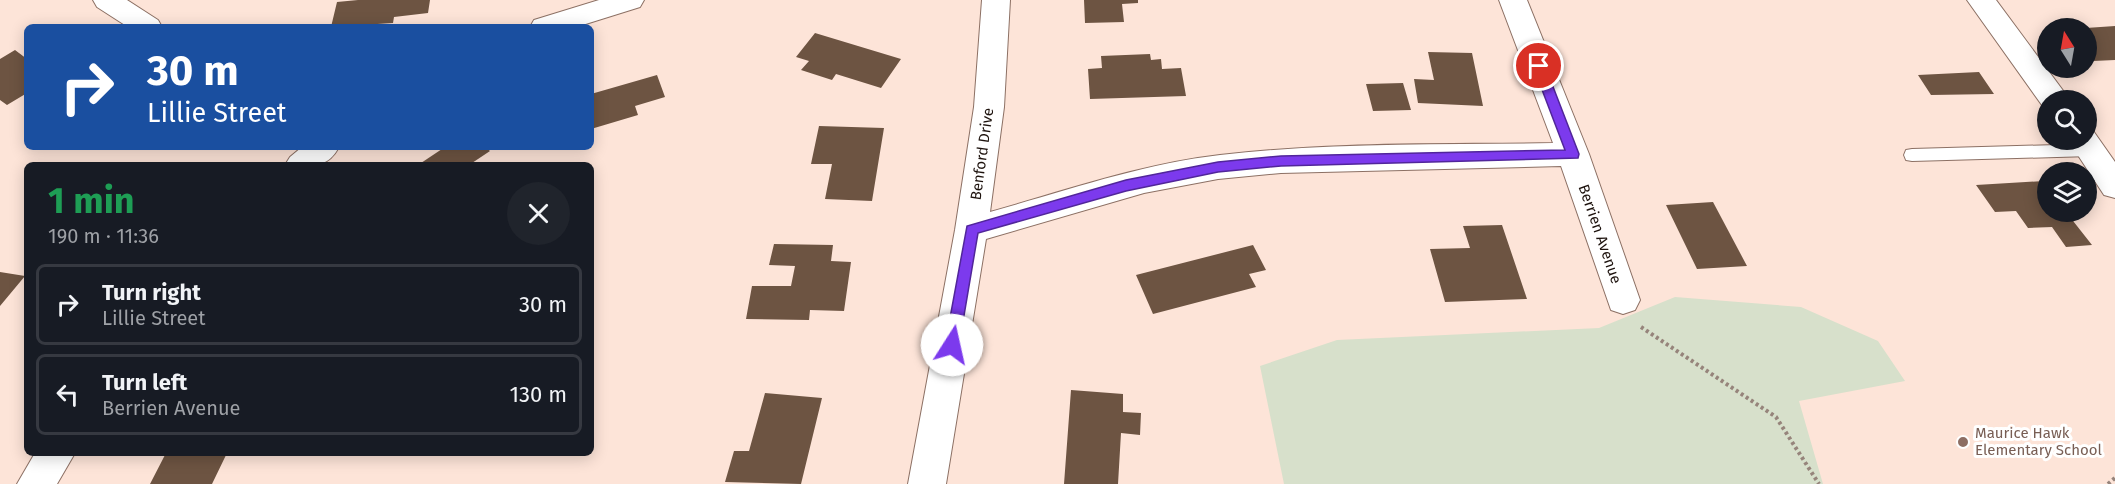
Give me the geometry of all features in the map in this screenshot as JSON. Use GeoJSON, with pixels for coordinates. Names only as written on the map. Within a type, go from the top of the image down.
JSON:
{"type":"FeatureCollection","features":[{"type":"Feature","properties":{"kind":"street"},"geometry":{"type":"LineString","coordinates":[[107,0],[143,24]]}},
{"type":"Feature","properties":{"kind":"street"},"geometry":{"type":"LineString","coordinates":[[554,24],[630,0]]}},
{"type":"Feature","properties":{"kind":"street","name":"Benford Drive"},"geometry":{"type":"LineString","coordinates":[[927,484],[971,230],[989,107],[996,0]]}},
{"type":"Feature","properties":{"kind":"street","name":"Berrien Avenue"},"geometry":{"type":"LineString","coordinates":[[1513,0],[1573,154],[1623,300]]}},
{"type":"Feature","properties":{"kind":"street"},"geometry":{"type":"LineString","coordinates":[[1981,0],[2048,90]]}},
{"type":"Feature","properties":{"kind":"street"},"geometry":{"type":"LineString","coordinates":[[2097,148],[2115,186]]}},
{"type":"Feature","properties":{"kind":"street"},"geometry":{"type":"LineString","coordinates":[[305,162],[320,150]]}},
{"type":"Feature","properties":{"kind":"street"},"geometry":{"type":"LineString","coordinates":[[971,230],[1122,186],[1218,167],[1281,161],[1573,154]]}},
{"type":"Feature","properties":{"kind":"street"},"geometry":{"type":"LineString","coordinates":[[36,484],[54,456]]}},
{"type":"Feature","properties":{"kind":"lane"},"geometry":{"type":"LineString","coordinates":[[1912,155],[2037,146]]}},
{"type":"Feature","properties":{"kind":"path"},"geometry":{"type":"LineString","coordinates":[[1623,300],[1634,323],[1776,417],[1819,484]]}},
{"type":"Feature","properties":{"kind":"path"},"geometry":{"type":"LineString","coordinates":[[2108,484],[2115,478]]}},
{"type":"Feature","properties":{"kind":"green space"},"geometry":{"type":"Polygon","coordinates":[[[1675,297],[1801,307],[1878,341],[1905,381],[1799,401],[1823,484],[1284,484],[1260,366],[1337,340],[1599,328],[1675,297]]]}},
{"type":"Feature","properties":{"kind":"building"},"geometry":{"type":"Polygon","coordinates":[[[430,0],[428,13],[394,17],[393,23],[378,24],[332,24],[337,2],[430,0]]]}},
{"type":"Feature","properties":{"kind":"building"},"geometry":{"type":"Polygon","coordinates":[[[1084,0],[1138,0],[1138,3],[1122,4],[1124,22],[1085,23],[1084,0]]]}},
{"type":"Feature","properties":{"kind":"building"},"geometry":{"type":"Polygon","coordinates":[[[2115,26],[2115,60],[2097,61],[2097,27],[2115,26]]]}},
{"type":"Feature","properties":{"kind":"building"},"geometry":{"type":"Polygon","coordinates":[[[815,33],[901,59],[881,88],[836,74],[832,80],[801,70],[809,61],[796,57],[815,33]]]}},
{"type":"Feature","properties":{"kind":"building"},"geometry":{"type":"Polygon","coordinates":[[[15,50],[24,57],[24,95],[7,105],[0,100],[0,59],[15,50]]]}},
{"type":"Feature","properties":{"kind":"building"},"geometry":{"type":"Polygon","coordinates":[[[1428,52],[1472,53],[1483,106],[1418,103],[1414,79],[1434,80],[1428,52]]]}},
{"type":"Feature","properties":{"kind":"building"},"geometry":{"type":"Polygon","coordinates":[[[1150,54],[1151,60],[1161,59],[1162,69],[1181,68],[1186,96],[1090,99],[1088,69],[1102,68],[1101,56],[1150,54]]]}},
{"type":"Feature","properties":{"kind":"building"},"geometry":{"type":"Polygon","coordinates":[[[1979,72],[1994,94],[1931,95],[1918,75],[1979,72]]]}},
{"type":"Feature","properties":{"kind":"building"},"geometry":{"type":"Polygon","coordinates":[[[657,75],[665,97],[635,106],[638,115],[594,128],[594,93],[657,75]]]}},
{"type":"Feature","properties":{"kind":"building"},"geometry":{"type":"Polygon","coordinates":[[[1403,83],[1411,110],[1373,111],[1366,84],[1403,83]]]}},
{"type":"Feature","properties":{"kind":"building"},"geometry":{"type":"Polygon","coordinates":[[[819,126],[884,128],[872,201],[825,199],[832,164],[811,164],[819,126]]]}},
{"type":"Feature","properties":{"kind":"building"},"geometry":{"type":"Polygon","coordinates":[[[440,150],[490,151],[474,162],[422,162],[440,150]]]}},
{"type":"Feature","properties":{"kind":"building"},"geometry":{"type":"Polygon","coordinates":[[[2037,181],[2037,222],[2074,222],[2092,245],[2066,247],[2052,227],[2028,228],[2016,211],[1995,212],[1976,185],[2037,181]]]}},
{"type":"Feature","properties":{"kind":"building"},"geometry":{"type":"Polygon","coordinates":[[[1713,202],[1747,266],[1697,269],[1666,205],[1713,202]]]}},
{"type":"Feature","properties":{"kind":"building"},"geometry":{"type":"Polygon","coordinates":[[[1502,225],[1527,299],[1445,302],[1430,249],[1470,248],[1463,226],[1502,225]]]}},
{"type":"Feature","properties":{"kind":"building"},"geometry":{"type":"Polygon","coordinates":[[[774,244],[833,245],[831,261],[851,262],[844,311],[810,310],[809,320],[746,319],[752,286],[791,286],[795,266],[769,265],[774,244]]]}},
{"type":"Feature","properties":{"kind":"building"},"geometry":{"type":"Polygon","coordinates":[[[1253,245],[1266,270],[1249,274],[1256,287],[1153,314],[1136,275],[1253,245]]]}},
{"type":"Feature","properties":{"kind":"building"},"geometry":{"type":"Polygon","coordinates":[[[0,272],[24,276],[24,277],[0,306],[0,272]]]}},
{"type":"Feature","properties":{"kind":"building"},"geometry":{"type":"Polygon","coordinates":[[[1071,390],[1123,394],[1123,412],[1141,413],[1140,435],[1121,433],[1118,484],[1064,484],[1071,390]]]}},
{"type":"Feature","properties":{"kind":"building"},"geometry":{"type":"Polygon","coordinates":[[[765,393],[822,398],[801,484],[725,482],[734,451],[749,451],[765,393]]]}},
{"type":"Feature","properties":{"kind":"building"},"geometry":{"type":"Polygon","coordinates":[[[164,456],[226,456],[212,484],[150,484],[164,456]]]}},
{"type":"Feature","properties":{"kind":"place","name":"Maurice Hawk Elementary School"},"geometry":{"type":"Point","coordinates":[1963,442]}},
{"type":"Feature","properties":{"kind":"route"},"geometry":{"type":"LineString","coordinates":[[952,345],[971,230],[1089,195],[1144,181],[1218,167],[1281,161],[1573,154],[1539,66]]}}]}
